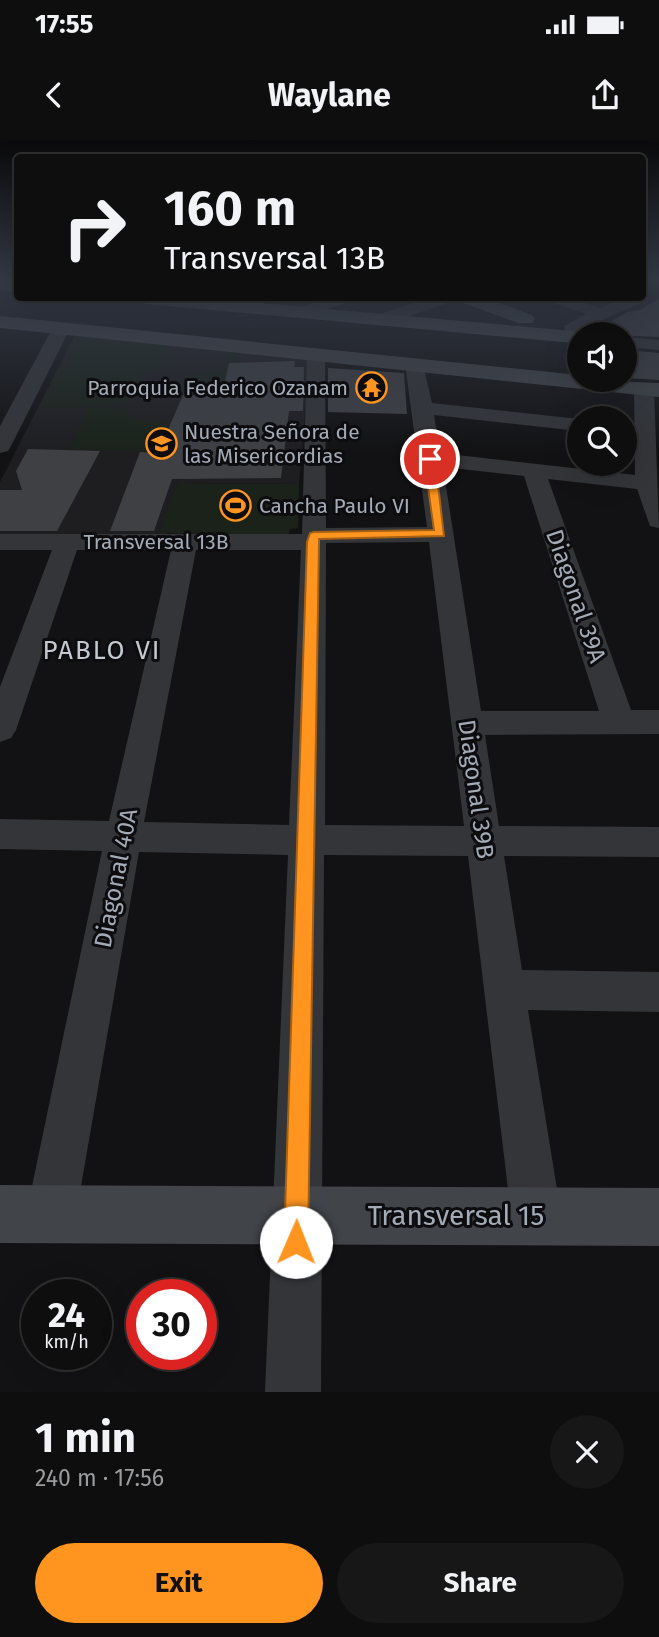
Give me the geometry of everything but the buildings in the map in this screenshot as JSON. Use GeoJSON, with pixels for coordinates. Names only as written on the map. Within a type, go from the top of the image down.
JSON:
{"type":"FeatureCollection","features":[{"type":"Feature","properties":{"kind":"street"},"geometry":{"type":"LineString","coordinates":[[0,446],[10,407],[55,337]]}},
{"type":"Feature","properties":{"kind":"street"},"geometry":{"type":"LineString","coordinates":[[150,337],[567,380]]}},
{"type":"Feature","properties":{"kind":"street"},"geometry":{"type":"LineString","coordinates":[[637,343],[659,345]]}},
{"type":"Feature","properties":{"kind":"street"},"geometry":{"type":"LineString","coordinates":[[293,1392],[316,355]]}},
{"type":"Feature","properties":{"kind":"street","name":"Diagonal 39B"},"geometry":{"type":"LineString","coordinates":[[414,365],[423,408],[536,1214]]}},
{"type":"Feature","properties":{"kind":"street"},"geometry":{"type":"LineString","coordinates":[[651,389],[644,432],[659,522]]}},
{"type":"Feature","properties":{"kind":"street"},"geometry":{"type":"LineString","coordinates":[[423,408],[567,424]]}},
{"type":"Feature","properties":{"kind":"street"},"geometry":{"type":"LineString","coordinates":[[430,459],[653,484]]}},
{"type":"Feature","properties":{"kind":"street","name":"Diagonal 39A"},"geometry":{"type":"LineString","coordinates":[[533,470],[619,722]]}},
{"type":"Feature","properties":{"kind":"street","name":"Transversal 13B"},"geometry":{"type":"LineString","coordinates":[[0,542],[185,542],[440,534]]}},
{"type":"Feature","properties":{"kind":"street"},"geometry":{"type":"LineString","coordinates":[[0,730],[67,542]]}},
{"type":"Feature","properties":{"kind":"street","name":"Diagonal 40A"},"geometry":{"type":"LineString","coordinates":[[26,1214],[123,838],[185,542]]}},
{"type":"Feature","properties":{"kind":"street"},"geometry":{"type":"LineString","coordinates":[[467,723],[659,722]]}},
{"type":"Feature","properties":{"kind":"street"},"geometry":{"type":"LineString","coordinates":[[0,834],[123,838],[659,842]]}},
{"type":"Feature","properties":{"kind":"street"},"geometry":{"type":"LineString","coordinates":[[503,990],[659,992]]}},
{"type":"Feature","properties":{"kind":"street","name":"Transversal 15"},"geometry":{"type":"LineString","coordinates":[[26,1214],[296,1217],[536,1214],[659,1217]]}},
{"type":"Feature","properties":{"kind":"shaded area","name":"Nuestra Señora de las Misericordias"},"geometry":{"type":"Polygon","coordinates":[[[74,337],[119,337],[310,357],[299,484],[180,483],[165,536],[0,536],[0,482],[74,337]]]}},
{"type":"Feature","properties":{"kind":"shaded area"},"geometry":{"type":"Polygon","coordinates":[[[74,337],[174,345],[164,372],[144,371],[128,404],[81,408],[39,407],[74,337]]]}},
{"type":"Feature","properties":{"kind":"shaded area"},"geometry":{"type":"Polygon","coordinates":[[[227,351],[237,353],[233,363],[230,393],[181,392],[185,376],[222,370],[227,351]]]}},
{"type":"Feature","properties":{"kind":"shaded area"},"geometry":{"type":"Polygon","coordinates":[[[87,407],[126,409],[131,420],[165,422],[154,452],[70,449],[87,407]]]}},
{"type":"Feature","properties":{"kind":"shaded area","name":"Cancha Paulo VI"},"geometry":{"type":"Polygon","coordinates":[[[180,483],[299,484],[298,528],[290,529],[288,536],[160,533],[175,488],[178,488],[180,483]]]}},
{"type":"Feature","properties":{"kind":"place","name":"Parroquia Federico Ozanam"},"geometry":{"type":"Point","coordinates":[371,388]}},
{"type":"Feature","properties":{"kind":"place","name":"Nuestra Señora de las Misericordias"},"geometry":{"type":"Point","coordinates":[161,444]}},
{"type":"Feature","properties":{"kind":"place","name":"Cancha Paulo VI"},"geometry":{"type":"Point","coordinates":[236,506]}},
{"type":"Feature","properties":{"kind":"district","name":"PABLO VI"},"geometry":{"type":"Point","coordinates":[102,650]}},
{"type":"Feature","properties":{"kind":"route"},"geometry":{"type":"LineString","coordinates":[[296,1242],[314,536],[440,534],[430,459]]}}]}
